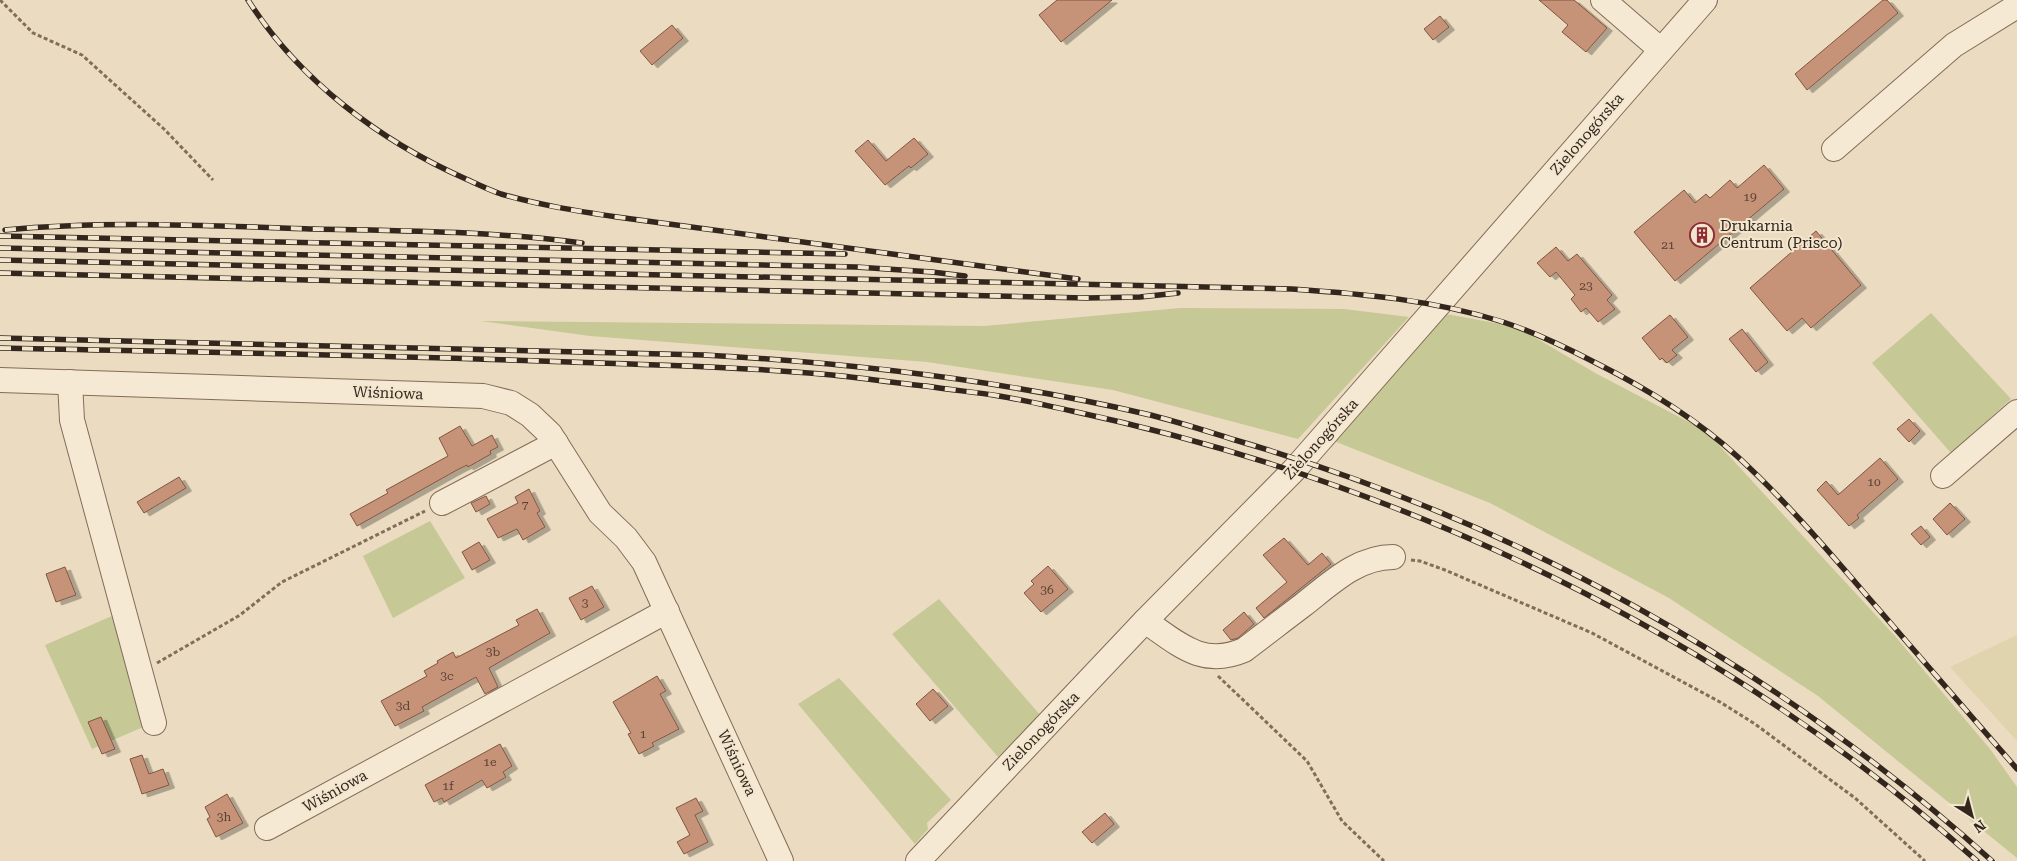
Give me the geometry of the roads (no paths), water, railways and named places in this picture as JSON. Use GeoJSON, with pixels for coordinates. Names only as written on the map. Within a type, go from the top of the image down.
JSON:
{"type":"FeatureCollection","features":[{"type":"Feature","properties":{"kind":"street"},"geometry":{"type":"LineString","coordinates":[[1603,0],[1661,50]]}},
{"type":"Feature","properties":{"kind":"street","name":"Zielonogórska"},"geometry":{"type":"LineString","coordinates":[[918,861],[1145,621],[1294,470],[1705,0]]}},
{"type":"Feature","properties":{"kind":"street"},"geometry":{"type":"LineString","coordinates":[[1834,149],[1954,44],[2017,6]]}},
{"type":"Feature","properties":{"kind":"street","name":"Wiśniowa"},"geometry":{"type":"LineString","coordinates":[[0,380],[483,396],[511,403],[530,415],[550,434],[600,513],[626,538],[644,562],[781,861]]}},
{"type":"Feature","properties":{"kind":"street"},"geometry":{"type":"LineString","coordinates":[[70,382],[72,420],[154,722]]}},
{"type":"Feature","properties":{"kind":"street"},"geometry":{"type":"LineString","coordinates":[[1943,476],[2017,412]]}},
{"type":"Feature","properties":{"kind":"street"},"geometry":{"type":"LineString","coordinates":[[442,503],[556,443]]}},
{"type":"Feature","properties":{"kind":"street"},"geometry":{"type":"LineString","coordinates":[[1145,621],[1191,652],[1216,658],[1233,655],[1244,650],[1343,574],[1362,563],[1383,557],[1393,557]]}},
{"type":"Feature","properties":{"kind":"street","name":"Wiśniowa"},"geometry":{"type":"LineString","coordinates":[[267,828],[667,611]]}},
{"type":"Feature","properties":{"kind":"railway"},"geometry":{"type":"LineString","coordinates":[[248,0],[268,29],[291,56],[344,105],[373,127],[434,164],[501,194],[544,205],[617,217],[1078,279]]}},
{"type":"Feature","properties":{"kind":"railway"},"geometry":{"type":"LineString","coordinates":[[5,230],[82,225],[198,225],[448,232],[582,243]]}},
{"type":"Feature","properties":{"kind":"railway"},"geometry":{"type":"LineString","coordinates":[[0,236],[845,254]]}},
{"type":"Feature","properties":{"kind":"railway"},"geometry":{"type":"LineString","coordinates":[[0,248],[856,267],[965,276]]}},
{"type":"Feature","properties":{"kind":"railway"},"geometry":{"type":"LineString","coordinates":[[0,260],[1292,289],[1399,299],[1477,314],[1538,335],[1613,372],[1651,393],[1705,429],[1722,443],[1756,474],[1808,528],[2017,769]]}},
{"type":"Feature","properties":{"kind":"railway"},"geometry":{"type":"LineString","coordinates":[[0,273],[1086,298],[1140,297],[1178,293]]}},
{"type":"Feature","properties":{"kind":"railway"},"geometry":{"type":"LineString","coordinates":[[0,338],[704,355],[760,358],[871,368],[982,382],[1091,402],[1157,417],[1339,473],[1441,513],[1540,557],[1637,608],[1731,663],[1822,724],[1909,790],[1992,861]]}},
{"type":"Feature","properties":{"kind":"railway"},"geometry":{"type":"LineString","coordinates":[[0,348],[498,360],[799,372],[981,393],[1072,411],[1196,441],[1317,479],[1437,525],[1553,578],[1666,638],[1775,705],[1879,779],[1977,861]]}},
{"type":"Feature","properties":{"kind":"place","name":"Drukarnia Centrum (Prisco)"},"geometry":{"type":"Point","coordinates":[1702,235]}}]}
